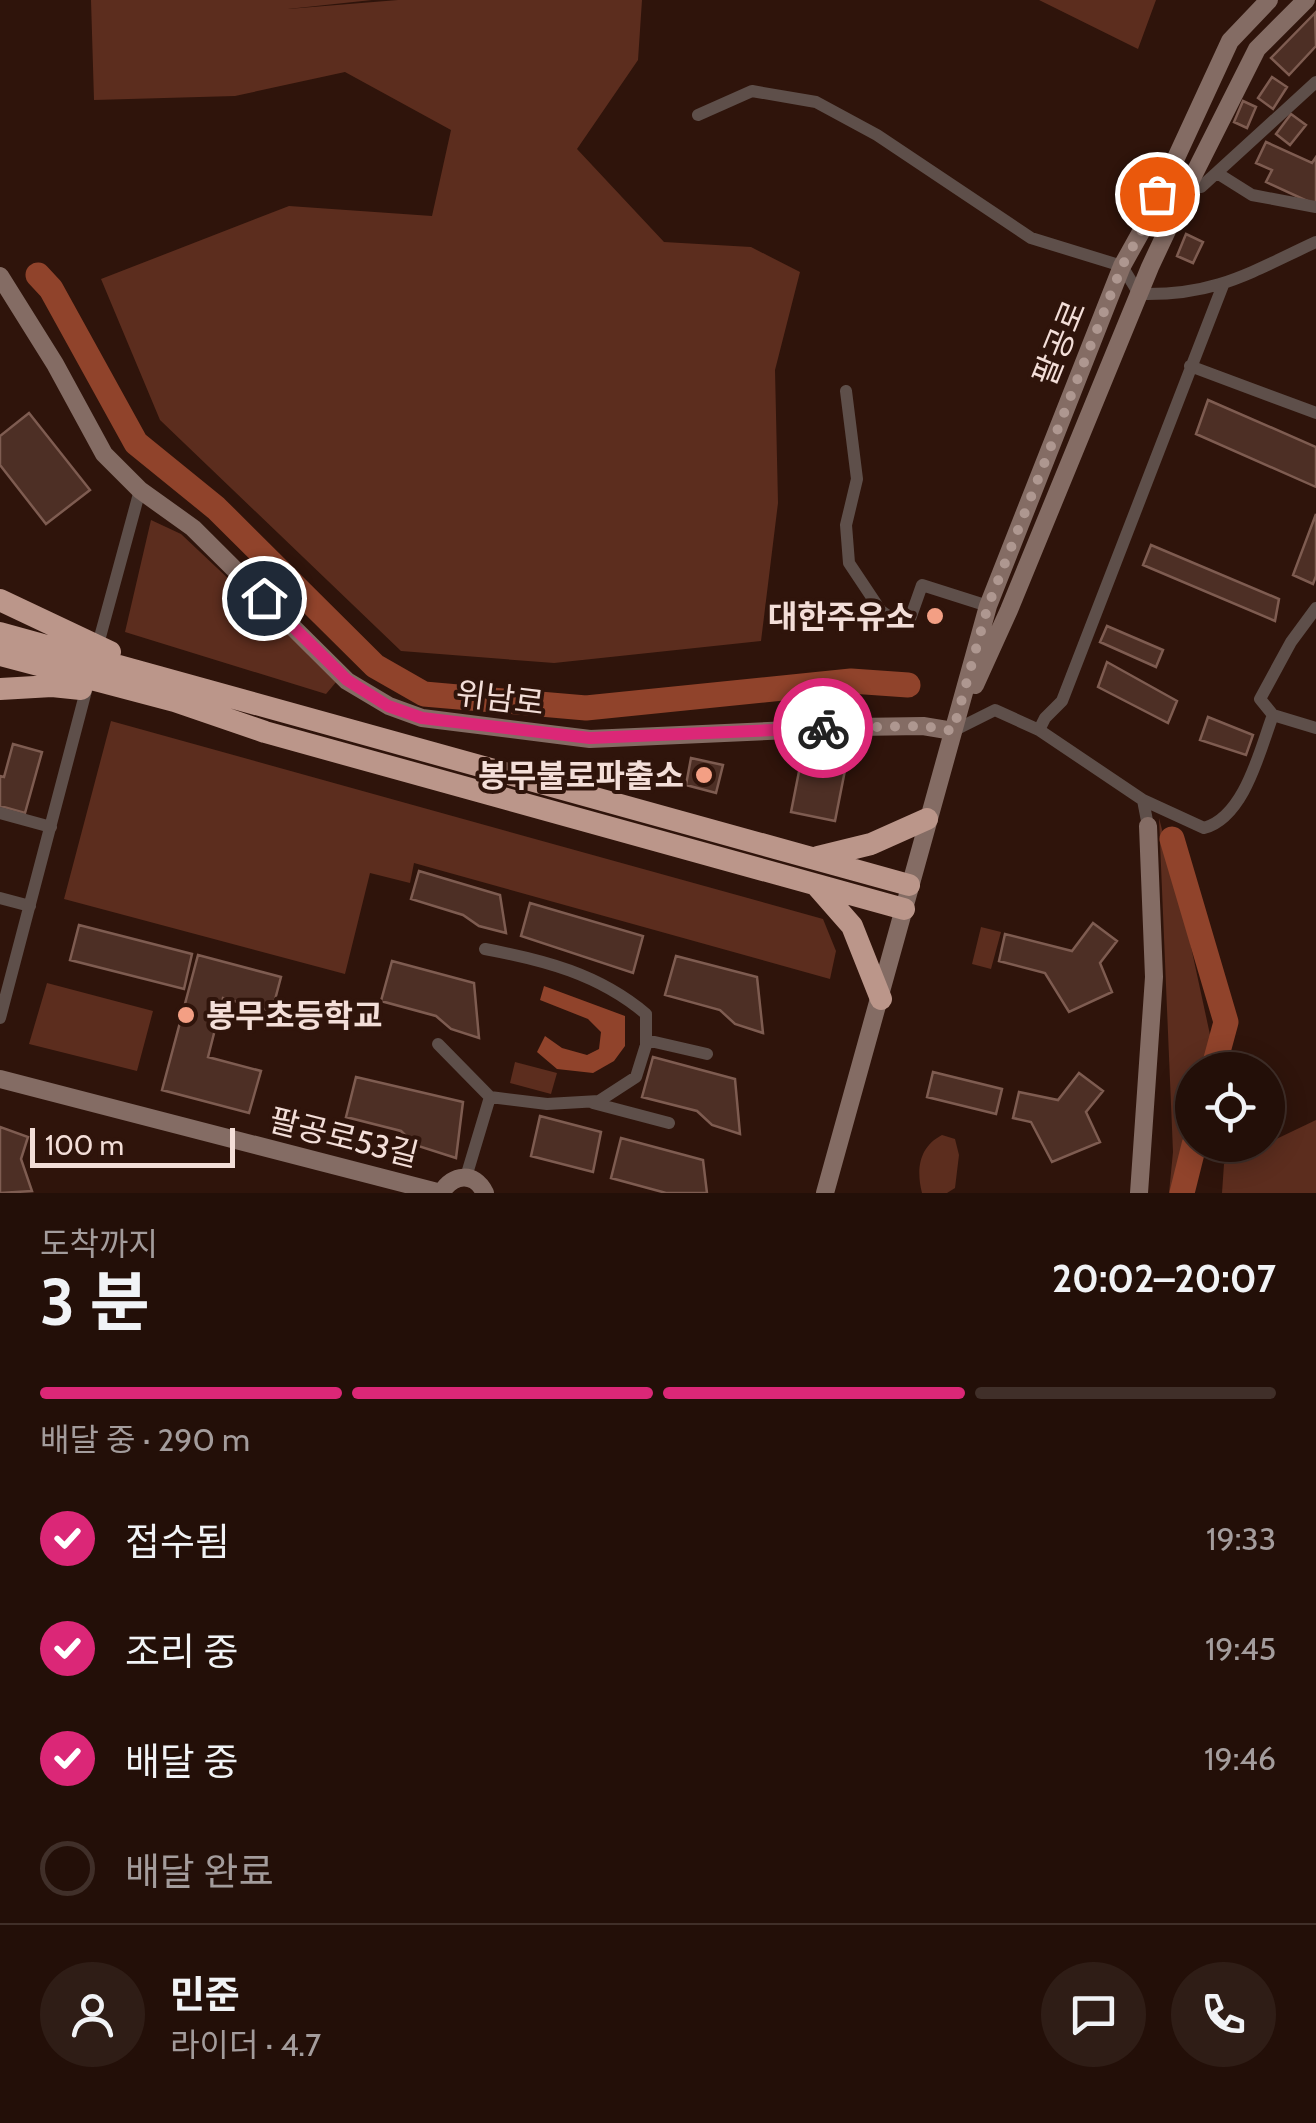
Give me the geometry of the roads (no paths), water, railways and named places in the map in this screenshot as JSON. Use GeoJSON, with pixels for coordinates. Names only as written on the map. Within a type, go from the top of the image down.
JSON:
{"type":"FeatureCollection","features":[{"type":"Feature","properties":{"kind":"highway"},"geometry":{"type":"LineString","coordinates":[[0,600],[59,659]]}},
{"type":"Feature","properties":{"kind":"highway"},"geometry":{"type":"LineString","coordinates":[[0,633],[59,659],[265,732],[904,910]]}},
{"type":"Feature","properties":{"kind":"highway"},"geometry":{"type":"LineString","coordinates":[[0,655],[59,659],[160,676],[909,884]]}},
{"type":"Feature","properties":{"kind":"highway"},"geometry":{"type":"LineString","coordinates":[[0,690],[59,659]]}},
{"type":"Feature","properties":{"kind":"highway"},"geometry":{"type":"LineString","coordinates":[[813,858],[871,844],[927,819]]}},
{"type":"Feature","properties":{"kind":"highway"},"geometry":{"type":"LineString","coordinates":[[813,883],[852,926],[882,999]]}},
{"type":"Feature","properties":{"kind":"main road","name":"팔공로"},"geometry":{"type":"LineString","coordinates":[[825,1193],[882,999],[909,884],[988,606],[1122,266],[1230,42],[1269,0]]}},
{"type":"Feature","properties":{"kind":"main road","name":"팔공로"},"geometry":{"type":"LineString","coordinates":[[953,731],[1010,610],[1139,294],[1187,188],[1258,48],[1306,0]]}},
{"type":"Feature","properties":{"kind":"main road","name":"위남로"},"geometry":{"type":"LineString","coordinates":[[0,276],[104,454],[140,490],[193,528],[347,680],[388,706],[422,718],[590,738],[856,727],[923,726],[953,731]]}},
{"type":"Feature","properties":{"kind":"main road"},"geometry":{"type":"LineString","coordinates":[[1139,1193],[1154,977],[1148,826]]}},
{"type":"Feature","properties":{"kind":"main road","name":"팔공로53길"},"geometry":{"type":"LineString","coordinates":[[0,1079],[441,1193]]}},
{"type":"Feature","properties":{"kind":"main road"},"geometry":{"type":"LineString","coordinates":[[441,1193],[448,1182],[466,1177],[477,1181],[485,1193]]}},
{"type":"Feature","properties":{"kind":"street"},"geometry":{"type":"LineString","coordinates":[[1187,188],[1201,187],[1316,82]]}},
{"type":"Feature","properties":{"kind":"street"},"geometry":{"type":"LineString","coordinates":[[698,115],[752,90],[816,102],[877,135],[1032,238],[1122,266],[1139,294],[1181,295],[1223,286],[1316,242]]}},
{"type":"Feature","properties":{"kind":"street"},"geometry":{"type":"LineString","coordinates":[[1218,173],[1252,194],[1316,208]]}},
{"type":"Feature","properties":{"kind":"street"},"geometry":{"type":"LineString","coordinates":[[1039,730],[1062,701],[1223,286]]}},
{"type":"Feature","properties":{"kind":"street"},"geometry":{"type":"LineString","coordinates":[[1190,366],[1316,413]]}},
{"type":"Feature","properties":{"kind":"street"},"geometry":{"type":"LineString","coordinates":[[846,391],[856,479],[846,525],[849,562],[881,612],[894,620],[910,618],[922,585],[988,606]]}},
{"type":"Feature","properties":{"kind":"street"},"geometry":{"type":"LineString","coordinates":[[0,1018],[140,490]]}},
{"type":"Feature","properties":{"kind":"street"},"geometry":{"type":"LineString","coordinates":[[1316,608],[1291,642],[1260,699],[1273,715],[1316,728]]}},
{"type":"Feature","properties":{"kind":"street"},"geometry":{"type":"LineString","coordinates":[[953,731],[994,710],[1039,730],[1143,800],[1204,828],[1215,825],[1239,798],[1256,770],[1273,715]]}},
{"type":"Feature","properties":{"kind":"street"},"geometry":{"type":"LineString","coordinates":[[1143,800],[1148,826]]}},
{"type":"Feature","properties":{"kind":"street"},"geometry":{"type":"LineString","coordinates":[[0,814],[51,827]]}},
{"type":"Feature","properties":{"kind":"street"},"geometry":{"type":"LineString","coordinates":[[0,898],[30,906]]}},
{"type":"Feature","properties":{"kind":"street"},"geometry":{"type":"LineString","coordinates":[[438,1044],[490,1096],[547,1104],[599,1101],[636,1077],[646,1040],[646,1014],[626,996],[554,964],[485,949]]}},
{"type":"Feature","properties":{"kind":"street"},"geometry":{"type":"LineString","coordinates":[[646,1040],[708,1054]]}},
{"type":"Feature","properties":{"kind":"street"},"geometry":{"type":"LineString","coordinates":[[466,1177],[490,1096]]}},
{"type":"Feature","properties":{"kind":"street"},"geometry":{"type":"LineString","coordinates":[[586,1102],[669,1123]]}},
{"type":"Feature","properties":{"kind":"waterway"},"geometry":{"type":"LineString","coordinates":[[38,275],[51,289],[136,443],[216,508],[375,666],[424,694],[586,708],[851,681],[908,685]]}},
{"type":"Feature","properties":{"kind":"waterway"},"geometry":{"type":"LineString","coordinates":[[1172,839],[1226,1022],[1218,1052]]}},
{"type":"Feature","properties":{"kind":"waterway"},"geometry":{"type":"LineString","coordinates":[[1182,1193],[1190,1162]]}},
{"type":"Feature","properties":{"kind":"place","name":"대한주유소"},"geometry":{"type":"Point","coordinates":[935,616]}},
{"type":"Feature","properties":{"kind":"place","name":"봉무불로파출소"},"geometry":{"type":"Point","coordinates":[704,775]}},
{"type":"Feature","properties":{"kind":"place","name":"봉무초등학교"},"geometry":{"type":"Point","coordinates":[186,1015]}}]}
